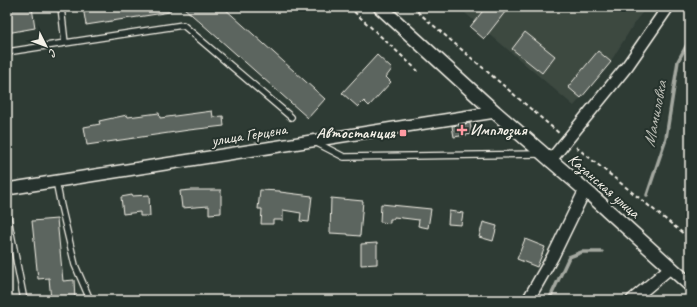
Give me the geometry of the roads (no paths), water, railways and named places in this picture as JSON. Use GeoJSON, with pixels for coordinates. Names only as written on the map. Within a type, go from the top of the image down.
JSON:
{"type":"FeatureCollection","features":[{"type":"Feature","properties":{"kind":"street","name":"Казанская улица"},"geometry":{"type":"LineString","coordinates":[[380,7],[495,112],[585,190],[690,285]]}},
{"type":"Feature","properties":{"kind":"street"},"geometry":{"type":"LineString","coordinates":[[547,158],[567,140],[628,65],[668,7]]}},
{"type":"Feature","properties":{"kind":"street","name":"улица Герцена"},"geometry":{"type":"LineString","coordinates":[[7,189],[495,112]]}},
{"type":"Feature","properties":{"kind":"street"},"geometry":{"type":"LineString","coordinates":[[528,300],[553,256],[585,190]]}},
{"type":"Feature","properties":{"kind":"street"},"geometry":{"type":"LineString","coordinates":[[632,300],[670,268]]}},
{"type":"Feature","properties":{"kind":"lane"},"geometry":{"type":"LineString","coordinates":[[61,7],[65,44]]}},
{"type":"Feature","properties":{"kind":"lane"},"geometry":{"type":"LineString","coordinates":[[7,52],[183,25],[291,117]]}},
{"type":"Feature","properties":{"kind":"lane"},"geometry":{"type":"LineString","coordinates":[[313,141],[344,157],[547,158]]}},
{"type":"Feature","properties":{"kind":"lane"},"geometry":{"type":"LineString","coordinates":[[56,181],[75,265],[89,300]]}},
{"type":"Feature","properties":{"kind":"lane"},"geometry":{"type":"LineString","coordinates":[[7,213],[24,300]]}},
{"type":"Feature","properties":{"kind":"waterway","name":"Мамиловка"},"geometry":{"type":"LineString","coordinates":[[647,195],[666,138],[678,61],[690,39]]}},
{"type":"Feature","properties":{"kind":"waterway"},"geometry":{"type":"LineString","coordinates":[[549,300],[569,257],[582,252],[602,252]]}},
{"type":"Feature","properties":{"kind":"place","name":"Имплозия"},"geometry":{"type":"Point","coordinates":[462,130]}},
{"type":"Feature","properties":{"kind":"place","name":"Автостанция"},"geometry":{"type":"Point","coordinates":[403,133]}}]}
